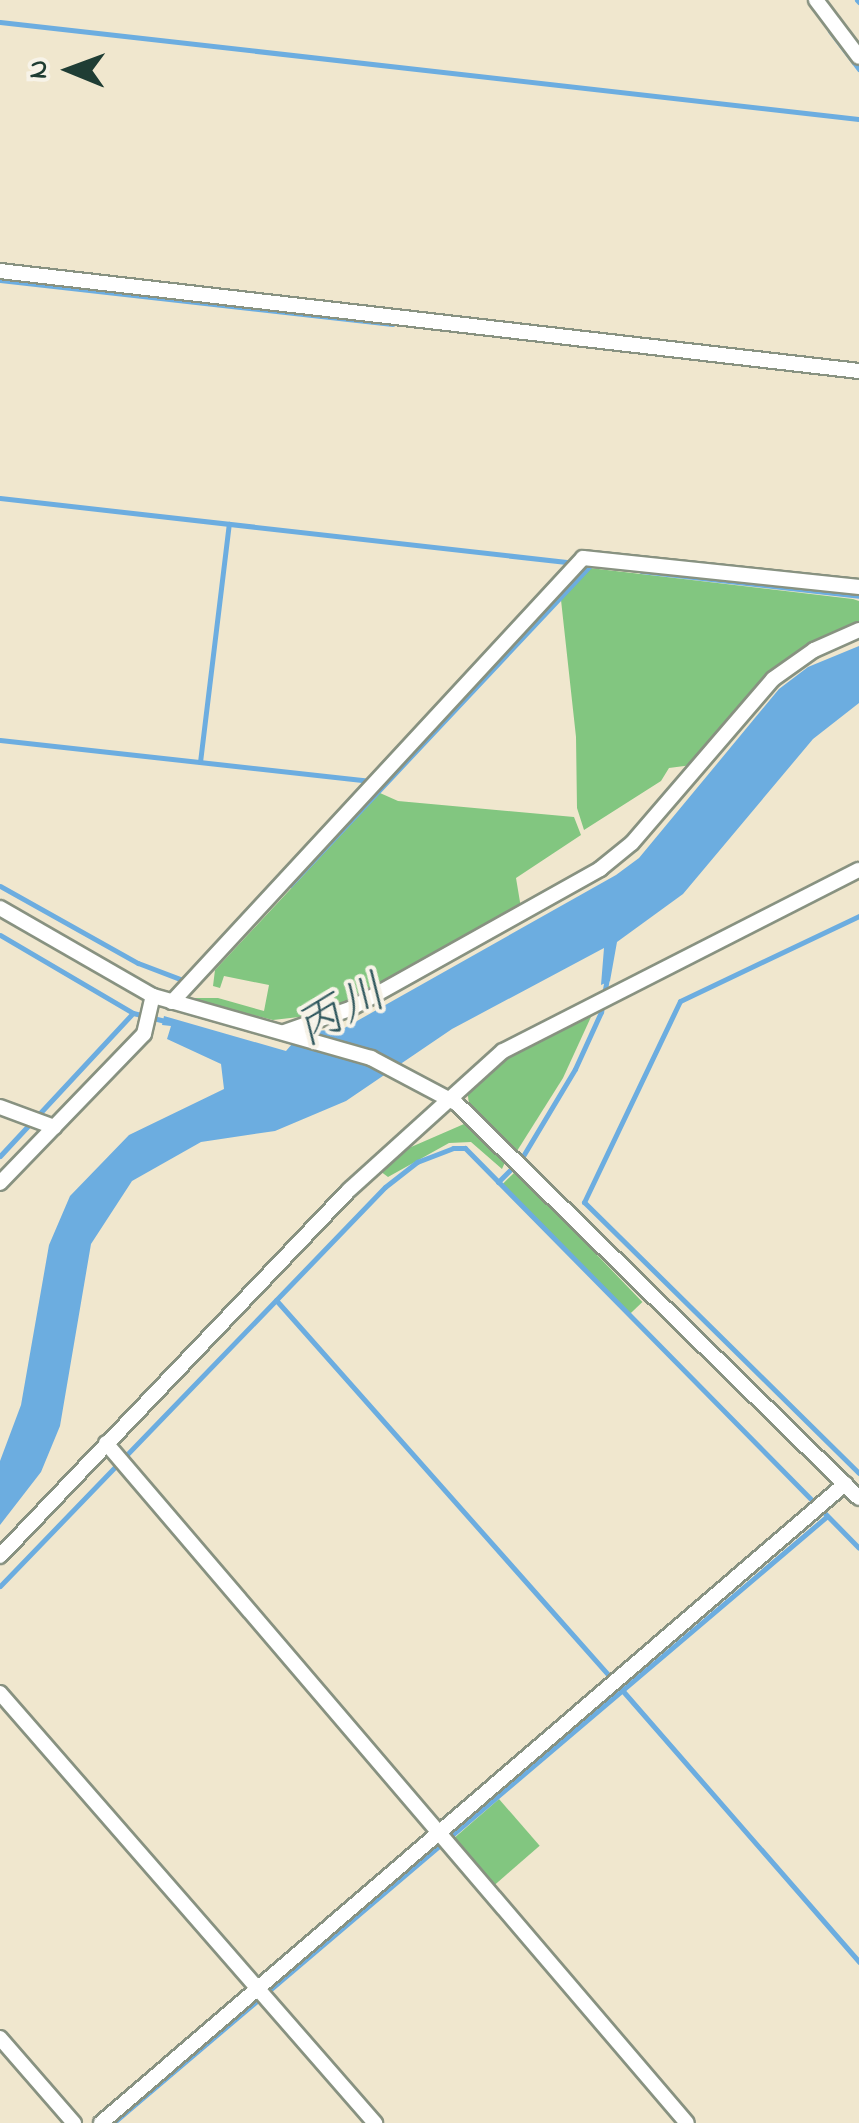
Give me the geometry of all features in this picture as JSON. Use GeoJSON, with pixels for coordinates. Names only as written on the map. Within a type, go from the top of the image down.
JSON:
{"type":"FeatureCollection","features":[{"type":"Feature","properties":{"kind":"street"},"geometry":{"type":"LineString","coordinates":[[816,0],[859,58]]}},
{"type":"Feature","properties":{"kind":"street"},"geometry":{"type":"LineString","coordinates":[[0,270],[859,370]]}},
{"type":"Feature","properties":{"kind":"street"},"geometry":{"type":"LineString","coordinates":[[172,1002],[578,564],[857,587]]}},
{"type":"Feature","properties":{"kind":"street"},"geometry":{"type":"LineString","coordinates":[[290,1034],[350,1009],[600,869],[632,843],[784,670],[859,630]]}},
{"type":"Feature","properties":{"kind":"street"},"geometry":{"type":"LineString","coordinates":[[0,1556],[110,1448],[349,1190],[443,1096],[528,1033],[859,870]]}},
{"type":"Feature","properties":{"kind":"street"},"geometry":{"type":"LineString","coordinates":[[0,908],[154,996],[371,1058],[443,1096],[859,1498]]}},
{"type":"Feature","properties":{"kind":"street"},"geometry":{"type":"LineString","coordinates":[[0,1183],[42,1120],[150,1018],[154,996]]}},
{"type":"Feature","properties":{"kind":"street"},"geometry":{"type":"LineString","coordinates":[[0,1107],[42,1120]]}},
{"type":"Feature","properties":{"kind":"street"},"geometry":{"type":"LineString","coordinates":[[110,1448],[687,2123]]}},
{"type":"Feature","properties":{"kind":"street"},"geometry":{"type":"LineString","coordinates":[[101,2123],[441,1839],[845,1484]]}},
{"type":"Feature","properties":{"kind":"street"},"geometry":{"type":"LineString","coordinates":[[0,1693],[375,2123]]}},
{"type":"Feature","properties":{"kind":"street"},"geometry":{"type":"LineString","coordinates":[[0,2038],[74,2123]]}},
{"type":"Feature","properties":{"kind":"green space"},"geometry":{"type":"Polygon","coordinates":[[[590,568],[853,599],[859,601],[859,622],[785,662],[692,765],[669,768],[661,781],[584,830],[577,808],[576,737],[561,600],[590,568]]]}},
{"type":"Feature","properties":{"kind":"green space"},"geometry":{"type":"Polygon","coordinates":[[[380,793],[398,801],[574,817],[581,835],[516,878],[521,908],[325,1014],[273,1020],[184,998],[218,998],[264,1011],[269,985],[224,976],[220,988],[213,986],[215,970],[380,793]]]}},
{"type":"Feature","properties":{"kind":"green space"},"geometry":{"type":"Polygon","coordinates":[[[596,1006],[563,1078],[517,1151],[469,1104],[467,1089],[532,1038],[596,1006]]]}},
{"type":"Feature","properties":{"kind":"green space"},"geometry":{"type":"Polygon","coordinates":[[[464,1124],[506,1160],[502,1169],[471,1142],[449,1143],[388,1177],[380,1171],[395,1154],[464,1124]]]}},
{"type":"Feature","properties":{"kind":"green space"},"geometry":{"type":"Polygon","coordinates":[[[516,1171],[642,1302],[628,1316],[502,1185],[516,1171]]]}},
{"type":"Feature","properties":{"kind":"green space"},"geometry":{"type":"Polygon","coordinates":[[[499,1799],[540,1846],[491,1888],[450,1842],[499,1799]]]}},
{"type":"Feature","properties":{"kind":"water"},"geometry":{"type":"Polygon","coordinates":[[[859,646],[859,703],[813,739],[683,894],[617,942],[610,981],[601,985],[604,948],[452,1029],[346,1101],[275,1131],[201,1142],[132,1181],[91,1244],[60,1426],[41,1472],[0,1525],[0,1461],[21,1405],[49,1245],[70,1196],[129,1135],[224,1089],[221,1064],[167,1039],[171,1026],[162,1025],[164,1016],[286,1051],[303,1031],[341,1030],[616,875],[639,858],[779,689],[808,667],[859,646]]]}},
{"type":"Feature","properties":{"kind":"waterway"},"geometry":{"type":"LineString","coordinates":[[0,22],[859,119]]}},
{"type":"Feature","properties":{"kind":"waterway"},"geometry":{"type":"LineString","coordinates":[[830,31],[859,69]]}},
{"type":"Feature","properties":{"kind":"waterway"},"geometry":{"type":"LineString","coordinates":[[0,280],[393,324]]}},
{"type":"Feature","properties":{"kind":"waterway"},"geometry":{"type":"LineString","coordinates":[[0,498],[575,563]]}},
{"type":"Feature","properties":{"kind":"waterway"},"geometry":{"type":"LineString","coordinates":[[200,762],[229,524]]}},
{"type":"Feature","properties":{"kind":"waterway"},"geometry":{"type":"LineString","coordinates":[[290,885],[590,565]]}},
{"type":"Feature","properties":{"kind":"waterway"},"geometry":{"type":"LineString","coordinates":[[641,571],[859,596]]}},
{"type":"Feature","properties":{"kind":"waterway"},"geometry":{"type":"LineString","coordinates":[[0,740],[369,781]]}},
{"type":"Feature","properties":{"kind":"waterway"},"geometry":{"type":"LineString","coordinates":[[0,886],[138,963],[188,982]]}},
{"type":"Feature","properties":{"kind":"waterway"},"geometry":{"type":"LineString","coordinates":[[859,916],[680,1001],[584,1202],[859,1473]]}},
{"type":"Feature","properties":{"kind":"waterway"},"geometry":{"type":"LineString","coordinates":[[0,935],[133,1013],[165,1021]]}},
{"type":"Feature","properties":{"kind":"waterway"},"geometry":{"type":"LineString","coordinates":[[523,1156],[575,1069],[601,1012],[607,979]]}},
{"type":"Feature","properties":{"kind":"waterway"},"geometry":{"type":"LineString","coordinates":[[0,1156],[133,1013]]}},
{"type":"Feature","properties":{"kind":"waterway"},"geometry":{"type":"LineString","coordinates":[[0,1586],[385,1187],[417,1162],[453,1148],[465,1148],[859,1548]]}},
{"type":"Feature","properties":{"kind":"waterway"},"geometry":{"type":"LineString","coordinates":[[498,1182],[511,1169]]}},
{"type":"Feature","properties":{"kind":"waterway"},"geometry":{"type":"LineString","coordinates":[[276,1300],[612,1679]]}},
{"type":"Feature","properties":{"kind":"waterway"},"geometry":{"type":"LineString","coordinates":[[118,1467],[384,1778]]}},
{"type":"Feature","properties":{"kind":"waterway"},"geometry":{"type":"LineString","coordinates":[[113,2123],[826,1517]]}},
{"type":"Feature","properties":{"kind":"waterway"},"geometry":{"type":"LineString","coordinates":[[622,1690],[859,1962]]}},
{"type":"Feature","properties":{"kind":"water label","name":"丙川"},"geometry":{"type":"Point","coordinates":[342,1013]}}]}
